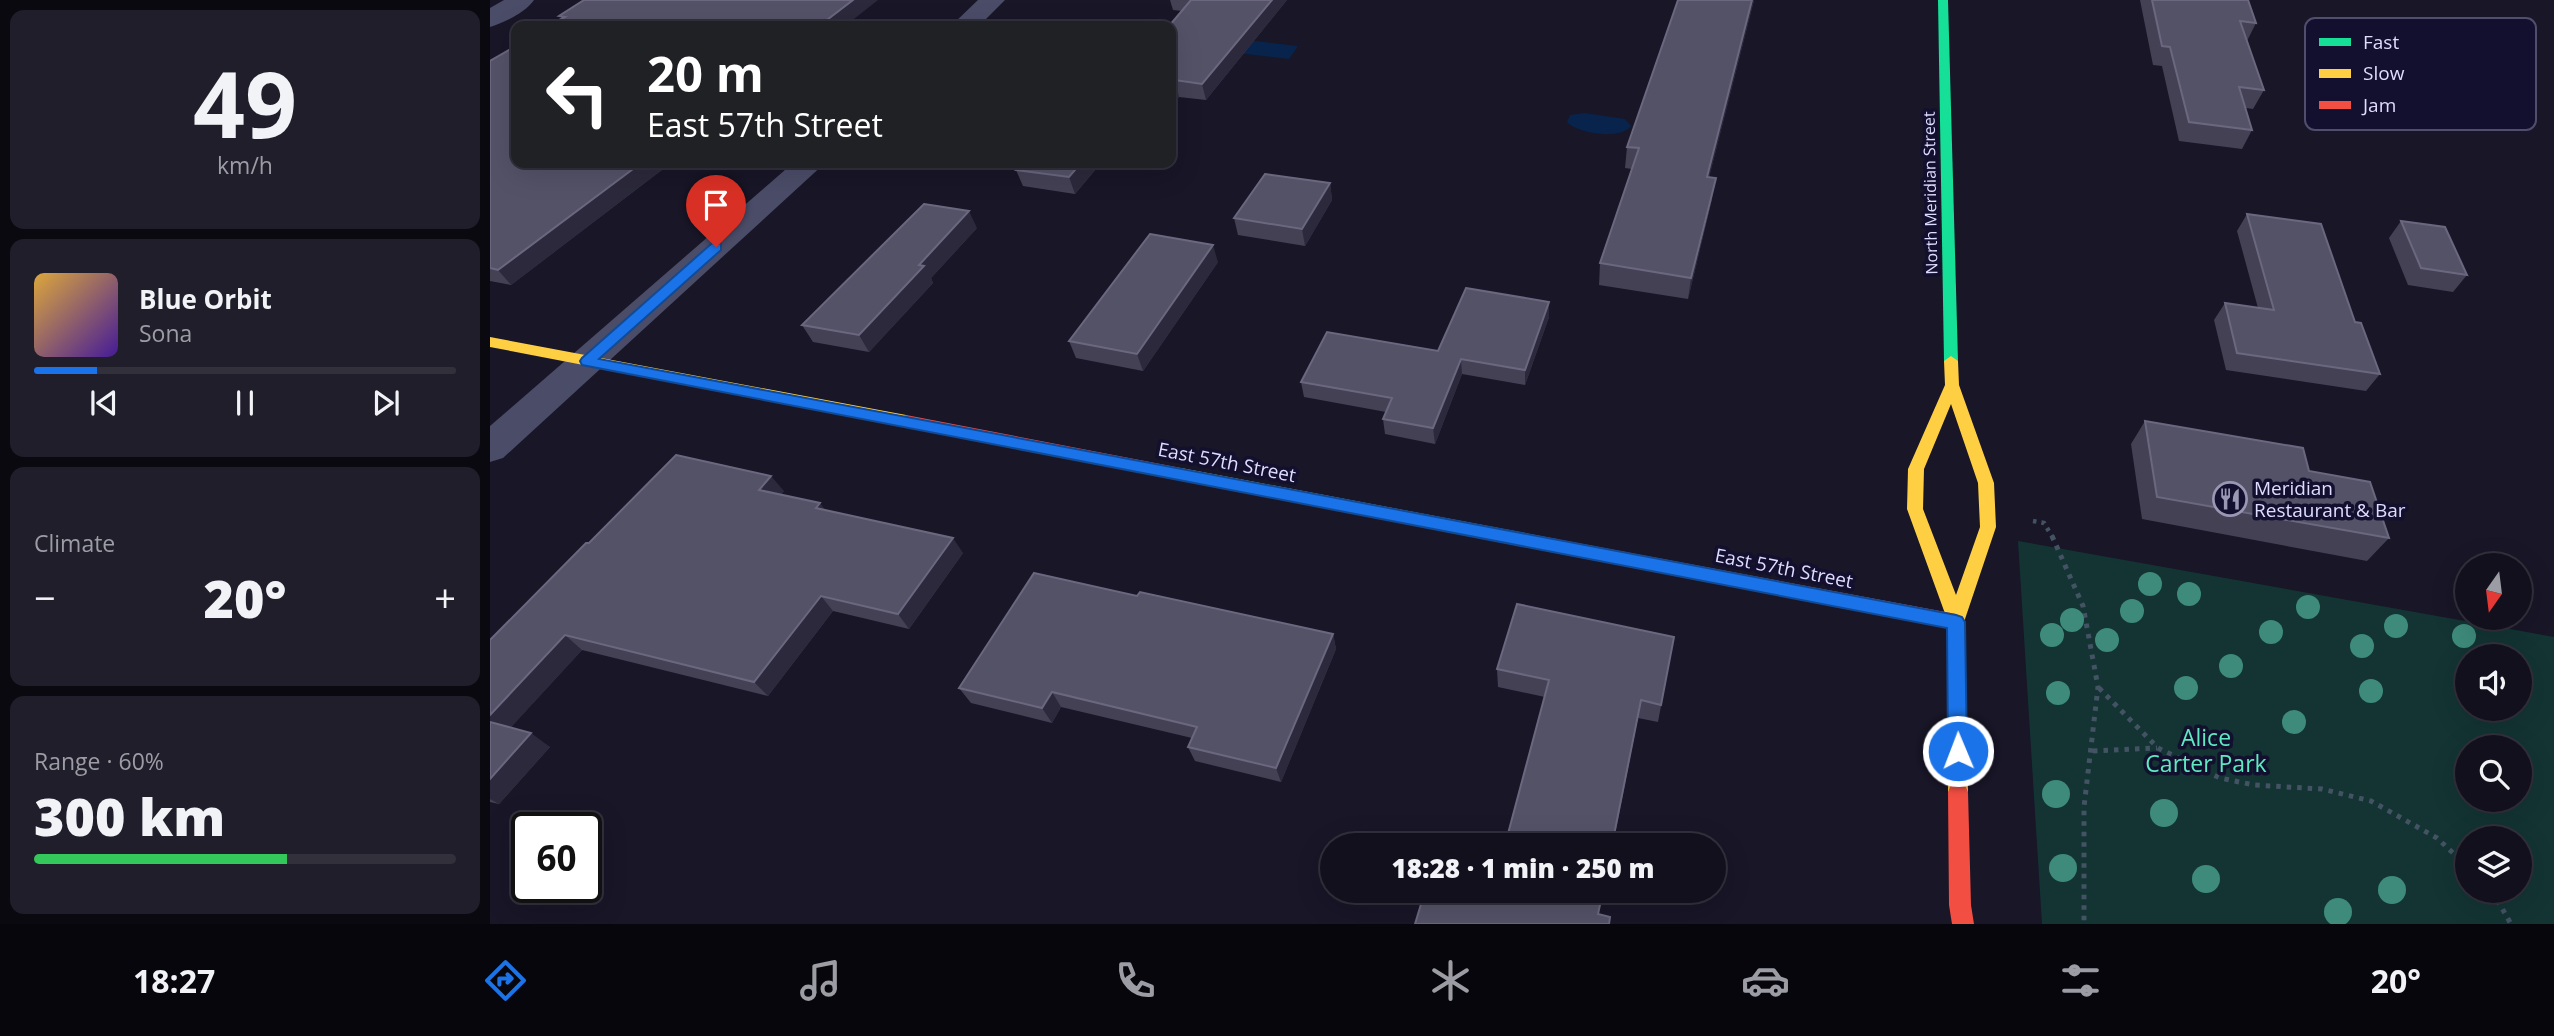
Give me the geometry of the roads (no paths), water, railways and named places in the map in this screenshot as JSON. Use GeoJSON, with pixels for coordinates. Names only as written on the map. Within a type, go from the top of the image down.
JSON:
{"type":"FeatureCollection","features":[{"type":"Feature","properties":{"kind":"main road","name":"North Meridian Street"},"geometry":{"type":"LineString","coordinates":[[1943,0],[1952,385],[1986,483],[1988,527],[1956,620]]}},
{"type":"Feature","properties":{"kind":"main road","name":"East 57th Street"},"geometry":{"type":"LineString","coordinates":[[490,342],[1956,620]]}},
{"type":"Feature","properties":{"kind":"main road","name":"North Meridian Street"},"geometry":{"type":"LineString","coordinates":[[1952,385],[1916,469],[1915,509],[1956,620],[1960,905],[1957,924]]}},
{"type":"Feature","properties":{"kind":"main road","name":"North Meridian Street"},"geometry":{"type":"LineString","coordinates":[[1960,905],[1964,924]]}},
{"type":"Feature","properties":{"kind":"street"},"geometry":{"type":"LineString","coordinates":[[490,19],[522,0]]}},
{"type":"Feature","properties":{"kind":"street"},"geometry":{"type":"LineString","coordinates":[[970,21],[993,0]]}},
{"type":"Feature","properties":{"kind":"street"},"geometry":{"type":"LineString","coordinates":[[490,448],[804,168]]}},
{"type":"Feature","properties":{"kind":"water"},"geometry":{"type":"Polygon","coordinates":[[[1239,39],[1298,46],[1289,59],[1229,52],[1239,39]]]}},
{"type":"Feature","properties":{"kind":"water"},"geometry":{"type":"Polygon","coordinates":[[[1585,113],[1625,119],[1631,126],[1618,133],[1599,134],[1580,130],[1567,122],[1570,115],[1585,113]]]}},
{"type":"Feature","properties":{"kind":"place","name":"Meridian Restaurant & Bar"},"geometry":{"type":"Point","coordinates":[2230,499]}},
{"type":"Feature","properties":{"kind":"park label","name":"Alice Carter Park"},"geometry":{"type":"Point","coordinates":[2206,750]}}]}
